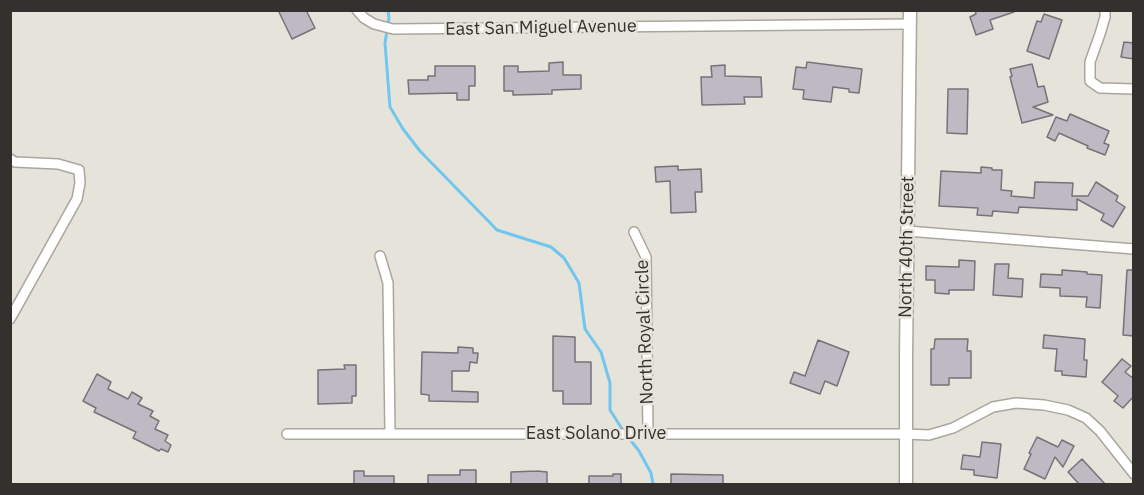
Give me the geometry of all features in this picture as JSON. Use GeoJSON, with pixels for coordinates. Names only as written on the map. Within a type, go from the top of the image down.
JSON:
{"type":"FeatureCollection","features":[{"type":"Feature","properties":{"kind":"street","name":"East San Miguel Avenue"},"geometry":{"type":"LineString","coordinates":[[357,10],[374,24],[393,29],[910,24]]}},
{"type":"Feature","properties":{"kind":"street","name":"North 40th Street"},"geometry":{"type":"LineString","coordinates":[[906,484],[910,10]]}},
{"type":"Feature","properties":{"kind":"street"},"geometry":{"type":"LineString","coordinates":[[1105,10],[1100,34],[1090,62],[1090,81],[1101,88],[1134,89]]}},
{"type":"Feature","properties":{"kind":"street"},"geometry":{"type":"LineString","coordinates":[[10,159],[15,162],[58,164],[79,170],[80,183],[77,199],[10,319]]}},
{"type":"Feature","properties":{"kind":"street"},"geometry":{"type":"LineString","coordinates":[[907,231],[1134,249]]}},
{"type":"Feature","properties":{"kind":"street","name":"North Royal Circle"},"geometry":{"type":"LineString","coordinates":[[634,232],[646,257],[648,434]]}},
{"type":"Feature","properties":{"kind":"street"},"geometry":{"type":"LineString","coordinates":[[380,256],[388,283],[390,434]]}},
{"type":"Feature","properties":{"kind":"street"},"geometry":{"type":"LineString","coordinates":[[906,434],[929,435],[953,428],[993,408],[1016,403],[1044,405],[1068,410],[1086,418],[1100,431],[1134,474]]}},
{"type":"Feature","properties":{"kind":"street","name":"East Solano Drive"},"geometry":{"type":"LineString","coordinates":[[287,434],[906,434]]}},
{"type":"Feature","properties":{"kind":"building"},"geometry":{"type":"Polygon","coordinates":[[[278,10],[306,10],[315,28],[292,39],[278,10]]]}},
{"type":"Feature","properties":{"kind":"building"},"geometry":{"type":"Polygon","coordinates":[[[975,10],[1014,10],[1014,12],[990,20],[993,29],[976,35],[970,17],[976,14],[975,10]]]}},
{"type":"Feature","properties":{"kind":"building"},"geometry":{"type":"Polygon","coordinates":[[[1044,14],[1062,20],[1049,59],[1027,51],[1037,21],[1041,22],[1044,14]]]}},
{"type":"Feature","properties":{"kind":"building"},"geometry":{"type":"Polygon","coordinates":[[[1124,42],[1134,43],[1134,59],[1121,57],[1124,42]]]}},
{"type":"Feature","properties":{"kind":"building"},"geometry":{"type":"Polygon","coordinates":[[[563,62],[563,75],[581,75],[581,89],[552,90],[552,94],[513,95],[513,91],[504,91],[504,66],[518,66],[518,72],[549,71],[549,63],[563,62]]]}},
{"type":"Feature","properties":{"kind":"building"},"geometry":{"type":"Polygon","coordinates":[[[807,62],[862,69],[859,93],[833,87],[831,102],[803,99],[804,90],[793,89],[796,67],[806,68],[807,62]]]}},
{"type":"Feature","properties":{"kind":"building"},"geometry":{"type":"Polygon","coordinates":[[[1032,64],[1038,87],[1044,86],[1048,102],[1033,107],[1053,115],[1022,123],[1010,69],[1032,64]]]}},
{"type":"Feature","properties":{"kind":"building"},"geometry":{"type":"Polygon","coordinates":[[[725,65],[725,76],[761,77],[762,97],[744,97],[745,104],[702,105],[701,77],[712,77],[711,66],[725,65]]]}},
{"type":"Feature","properties":{"kind":"building"},"geometry":{"type":"Polygon","coordinates":[[[435,66],[475,66],[475,86],[469,86],[469,100],[457,100],[457,93],[409,94],[408,80],[428,80],[428,76],[435,76],[435,66]]]}},
{"type":"Feature","properties":{"kind":"building"},"geometry":{"type":"Polygon","coordinates":[[[948,89],[968,89],[967,134],[947,133],[948,89]]]}},
{"type":"Feature","properties":{"kind":"building"},"geometry":{"type":"Polygon","coordinates":[[[1070,114],[1109,131],[1104,143],[1109,145],[1105,155],[1059,133],[1055,141],[1047,137],[1056,117],[1067,121],[1070,114]]]}},
{"type":"Feature","properties":{"kind":"building"},"geometry":{"type":"Polygon","coordinates":[[[678,166],[678,170],[701,169],[702,192],[695,192],[696,212],[671,213],[670,181],[656,182],[655,167],[678,166]]]}},
{"type":"Feature","properties":{"kind":"building"},"geometry":{"type":"Polygon","coordinates":[[[981,167],[1002,170],[1001,190],[1012,191],[1011,196],[1034,198],[1035,182],[1073,183],[1072,196],[1088,196],[1096,182],[1118,196],[1116,201],[1125,207],[1113,227],[1101,220],[1104,214],[1077,199],[1077,210],[1019,207],[1018,213],[993,211],[992,216],[977,215],[978,208],[939,206],[941,171],[981,173],[981,167]]]}},
{"type":"Feature","properties":{"kind":"building"},"geometry":{"type":"Polygon","coordinates":[[[959,260],[975,261],[974,290],[949,290],[949,294],[935,293],[935,280],[926,280],[926,266],[959,267],[959,260]]]}},
{"type":"Feature","properties":{"kind":"building"},"geometry":{"type":"Polygon","coordinates":[[[995,264],[1009,264],[1008,278],[1023,279],[1022,297],[993,295],[995,264]]]}},
{"type":"Feature","properties":{"kind":"building"},"geometry":{"type":"Polygon","coordinates":[[[1062,270],[1102,275],[1100,308],[1086,307],[1087,297],[1060,296],[1060,288],[1040,287],[1041,274],[1062,275],[1062,270]]]}},
{"type":"Feature","properties":{"kind":"building"},"geometry":{"type":"Polygon","coordinates":[[[1127,270],[1134,270],[1134,336],[1123,335],[1127,270]]]}},
{"type":"Feature","properties":{"kind":"building"},"geometry":{"type":"Polygon","coordinates":[[[1044,335],[1085,339],[1086,377],[1062,375],[1062,371],[1055,371],[1057,349],[1043,348],[1044,335]]]}},
{"type":"Feature","properties":{"kind":"building"},"geometry":{"type":"Polygon","coordinates":[[[553,336],[575,337],[575,362],[591,362],[591,404],[563,404],[563,391],[553,391],[553,336]]]}},
{"type":"Feature","properties":{"kind":"building"},"geometry":{"type":"Polygon","coordinates":[[[935,339],[968,339],[967,351],[971,351],[971,378],[949,378],[949,385],[931,385],[931,349],[934,349],[935,339]]]}},
{"type":"Feature","properties":{"kind":"building"},"geometry":{"type":"Polygon","coordinates":[[[818,340],[849,352],[837,386],[825,381],[820,394],[790,383],[794,372],[805,376],[818,340]]]}},
{"type":"Feature","properties":{"kind":"building"},"geometry":{"type":"Polygon","coordinates":[[[458,347],[473,348],[473,353],[478,353],[477,363],[470,362],[469,371],[452,371],[452,391],[478,392],[478,402],[429,401],[429,395],[421,394],[422,352],[458,353],[458,347]]]}},
{"type":"Feature","properties":{"kind":"building"},"geometry":{"type":"Polygon","coordinates":[[[1122,359],[1131,366],[1125,372],[1134,379],[1134,396],[1123,408],[1114,401],[1118,396],[1102,382],[1122,359]]]}},
{"type":"Feature","properties":{"kind":"building"},"geometry":{"type":"Polygon","coordinates":[[[344,365],[356,365],[356,396],[352,396],[352,403],[318,404],[318,370],[345,369],[344,365]]]}},
{"type":"Feature","properties":{"kind":"building"},"geometry":{"type":"Polygon","coordinates":[[[97,374],[111,382],[108,389],[128,399],[132,392],[142,398],[138,404],[153,411],[150,416],[159,421],[155,429],[168,435],[165,441],[171,445],[168,452],[161,449],[159,451],[133,438],[136,432],[94,412],[96,408],[83,401],[97,374]]]}},
{"type":"Feature","properties":{"kind":"building"},"geometry":{"type":"Polygon","coordinates":[[[1037,437],[1058,447],[1062,440],[1074,446],[1063,467],[1055,457],[1045,479],[1024,469],[1037,437]]]}},
{"type":"Feature","properties":{"kind":"building"},"geometry":{"type":"Polygon","coordinates":[[[982,442],[1001,444],[997,478],[974,475],[974,470],[961,469],[963,455],[980,457],[982,442]]]}},
{"type":"Feature","properties":{"kind":"building"},"geometry":{"type":"Polygon","coordinates":[[[1082,459],[1105,484],[1079,484],[1068,472],[1082,459]]]}},
{"type":"Feature","properties":{"kind":"building"},"geometry":{"type":"Polygon","coordinates":[[[460,470],[476,470],[476,484],[428,484],[428,475],[460,475],[460,470]]]}},
{"type":"Feature","properties":{"kind":"building"},"geometry":{"type":"Polygon","coordinates":[[[354,471],[364,471],[364,476],[394,476],[394,484],[354,484],[354,471]]]}},
{"type":"Feature","properties":{"kind":"building"},"geometry":{"type":"Polygon","coordinates":[[[511,472],[547,472],[547,484],[511,484],[511,472]]]}},
{"type":"Feature","properties":{"kind":"building"},"geometry":{"type":"Polygon","coordinates":[[[613,474],[621,474],[621,484],[589,484],[589,476],[613,476],[613,474]]]}},
{"type":"Feature","properties":{"kind":"building"},"geometry":{"type":"Polygon","coordinates":[[[671,474],[723,475],[723,484],[671,484],[671,474]]]}},
{"type":"Feature","properties":{"kind":"waterway"},"geometry":{"type":"LineString","coordinates":[[388,10],[385,43],[390,107],[420,151],[497,230],[551,247],[564,258],[579,283],[585,329],[601,352],[610,383],[610,410],[624,432]]}},
{"type":"Feature","properties":{"kind":"waterway"},"geometry":{"type":"LineString","coordinates":[[628,437],[651,473],[653,484]]}}]}
